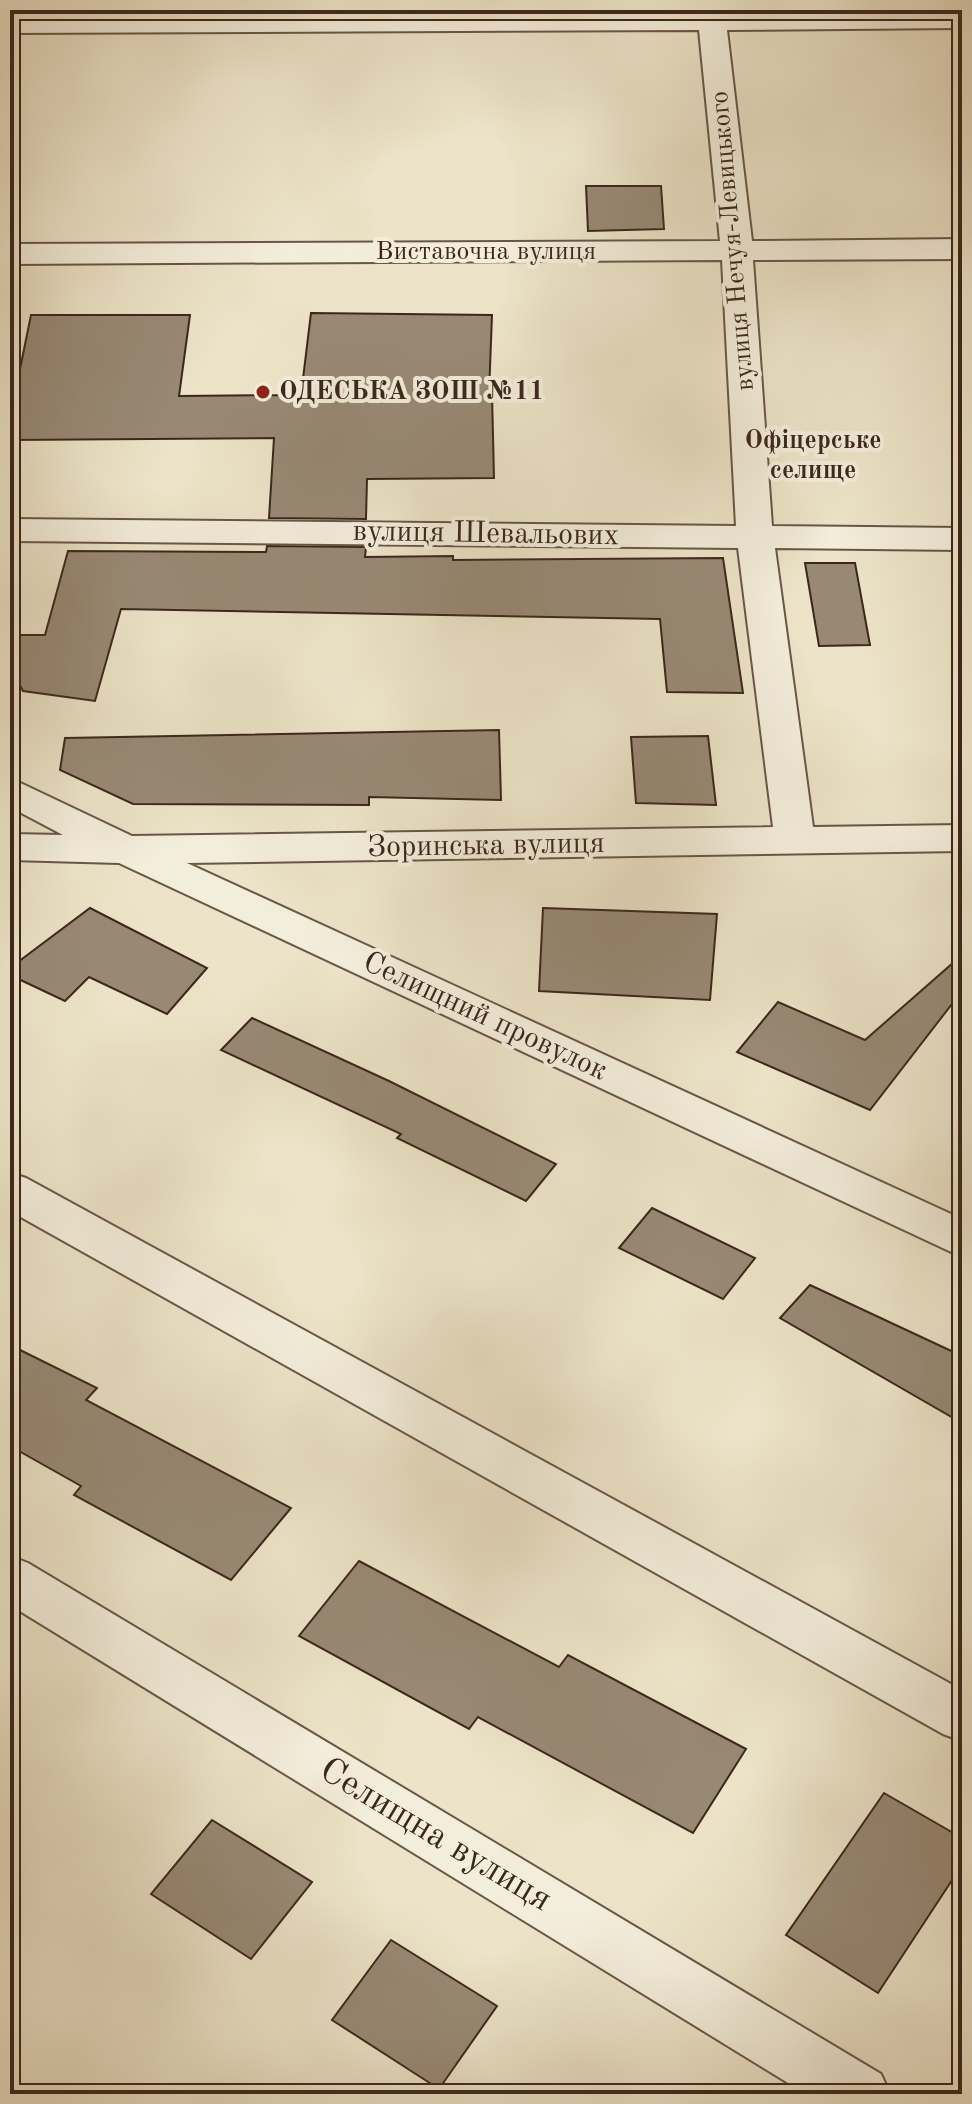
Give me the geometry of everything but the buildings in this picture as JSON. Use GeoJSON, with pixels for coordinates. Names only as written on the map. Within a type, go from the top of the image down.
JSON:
{"type":"FeatureCollection","features":[{"type":"Feature","properties":{"kind":"street"},"geometry":{"type":"LineString","coordinates":[[10,25],[962,20]]}},
{"type":"Feature","properties":{"kind":"street","name":"вулиця Нечуя-Левицького"},"geometry":{"type":"LineString","coordinates":[[712,22],[737,251],[755,537],[795,843]]}},
{"type":"Feature","properties":{"kind":"street","name":"Виставочна вулиця"},"geometry":{"type":"LineString","coordinates":[[10,254],[962,249]]}},
{"type":"Feature","properties":{"kind":"street","name":"вулиця Шевальових"},"geometry":{"type":"LineString","coordinates":[[10,530],[962,539]]}},
{"type":"Feature","properties":{"kind":"street","name":"Селищний провулок"},"geometry":{"type":"LineString","coordinates":[[10,791],[125,850],[962,1239]]}},
{"type":"Feature","properties":{"kind":"street","name":"Зоринська вулиця"},"geometry":{"type":"LineString","coordinates":[[10,847],[125,850],[795,843],[962,838]]}},
{"type":"Feature","properties":{"kind":"street"},"geometry":{"type":"LineString","coordinates":[[10,1190],[962,1717]]}},
{"type":"Feature","properties":{"kind":"street","name":"Селищна вулиця"},"geometry":{"type":"LineString","coordinates":[[10,1578],[860,2094]]}},
{"type":"Feature","properties":{"kind":"place","name":"ОДЕСЬКА ЗОШ №11"},"geometry":{"type":"Point","coordinates":[263,392]}},
{"type":"Feature","properties":{"kind":"district","name":"Офіцерське селище"},"geometry":{"type":"Point","coordinates":[813,456]}}]}
